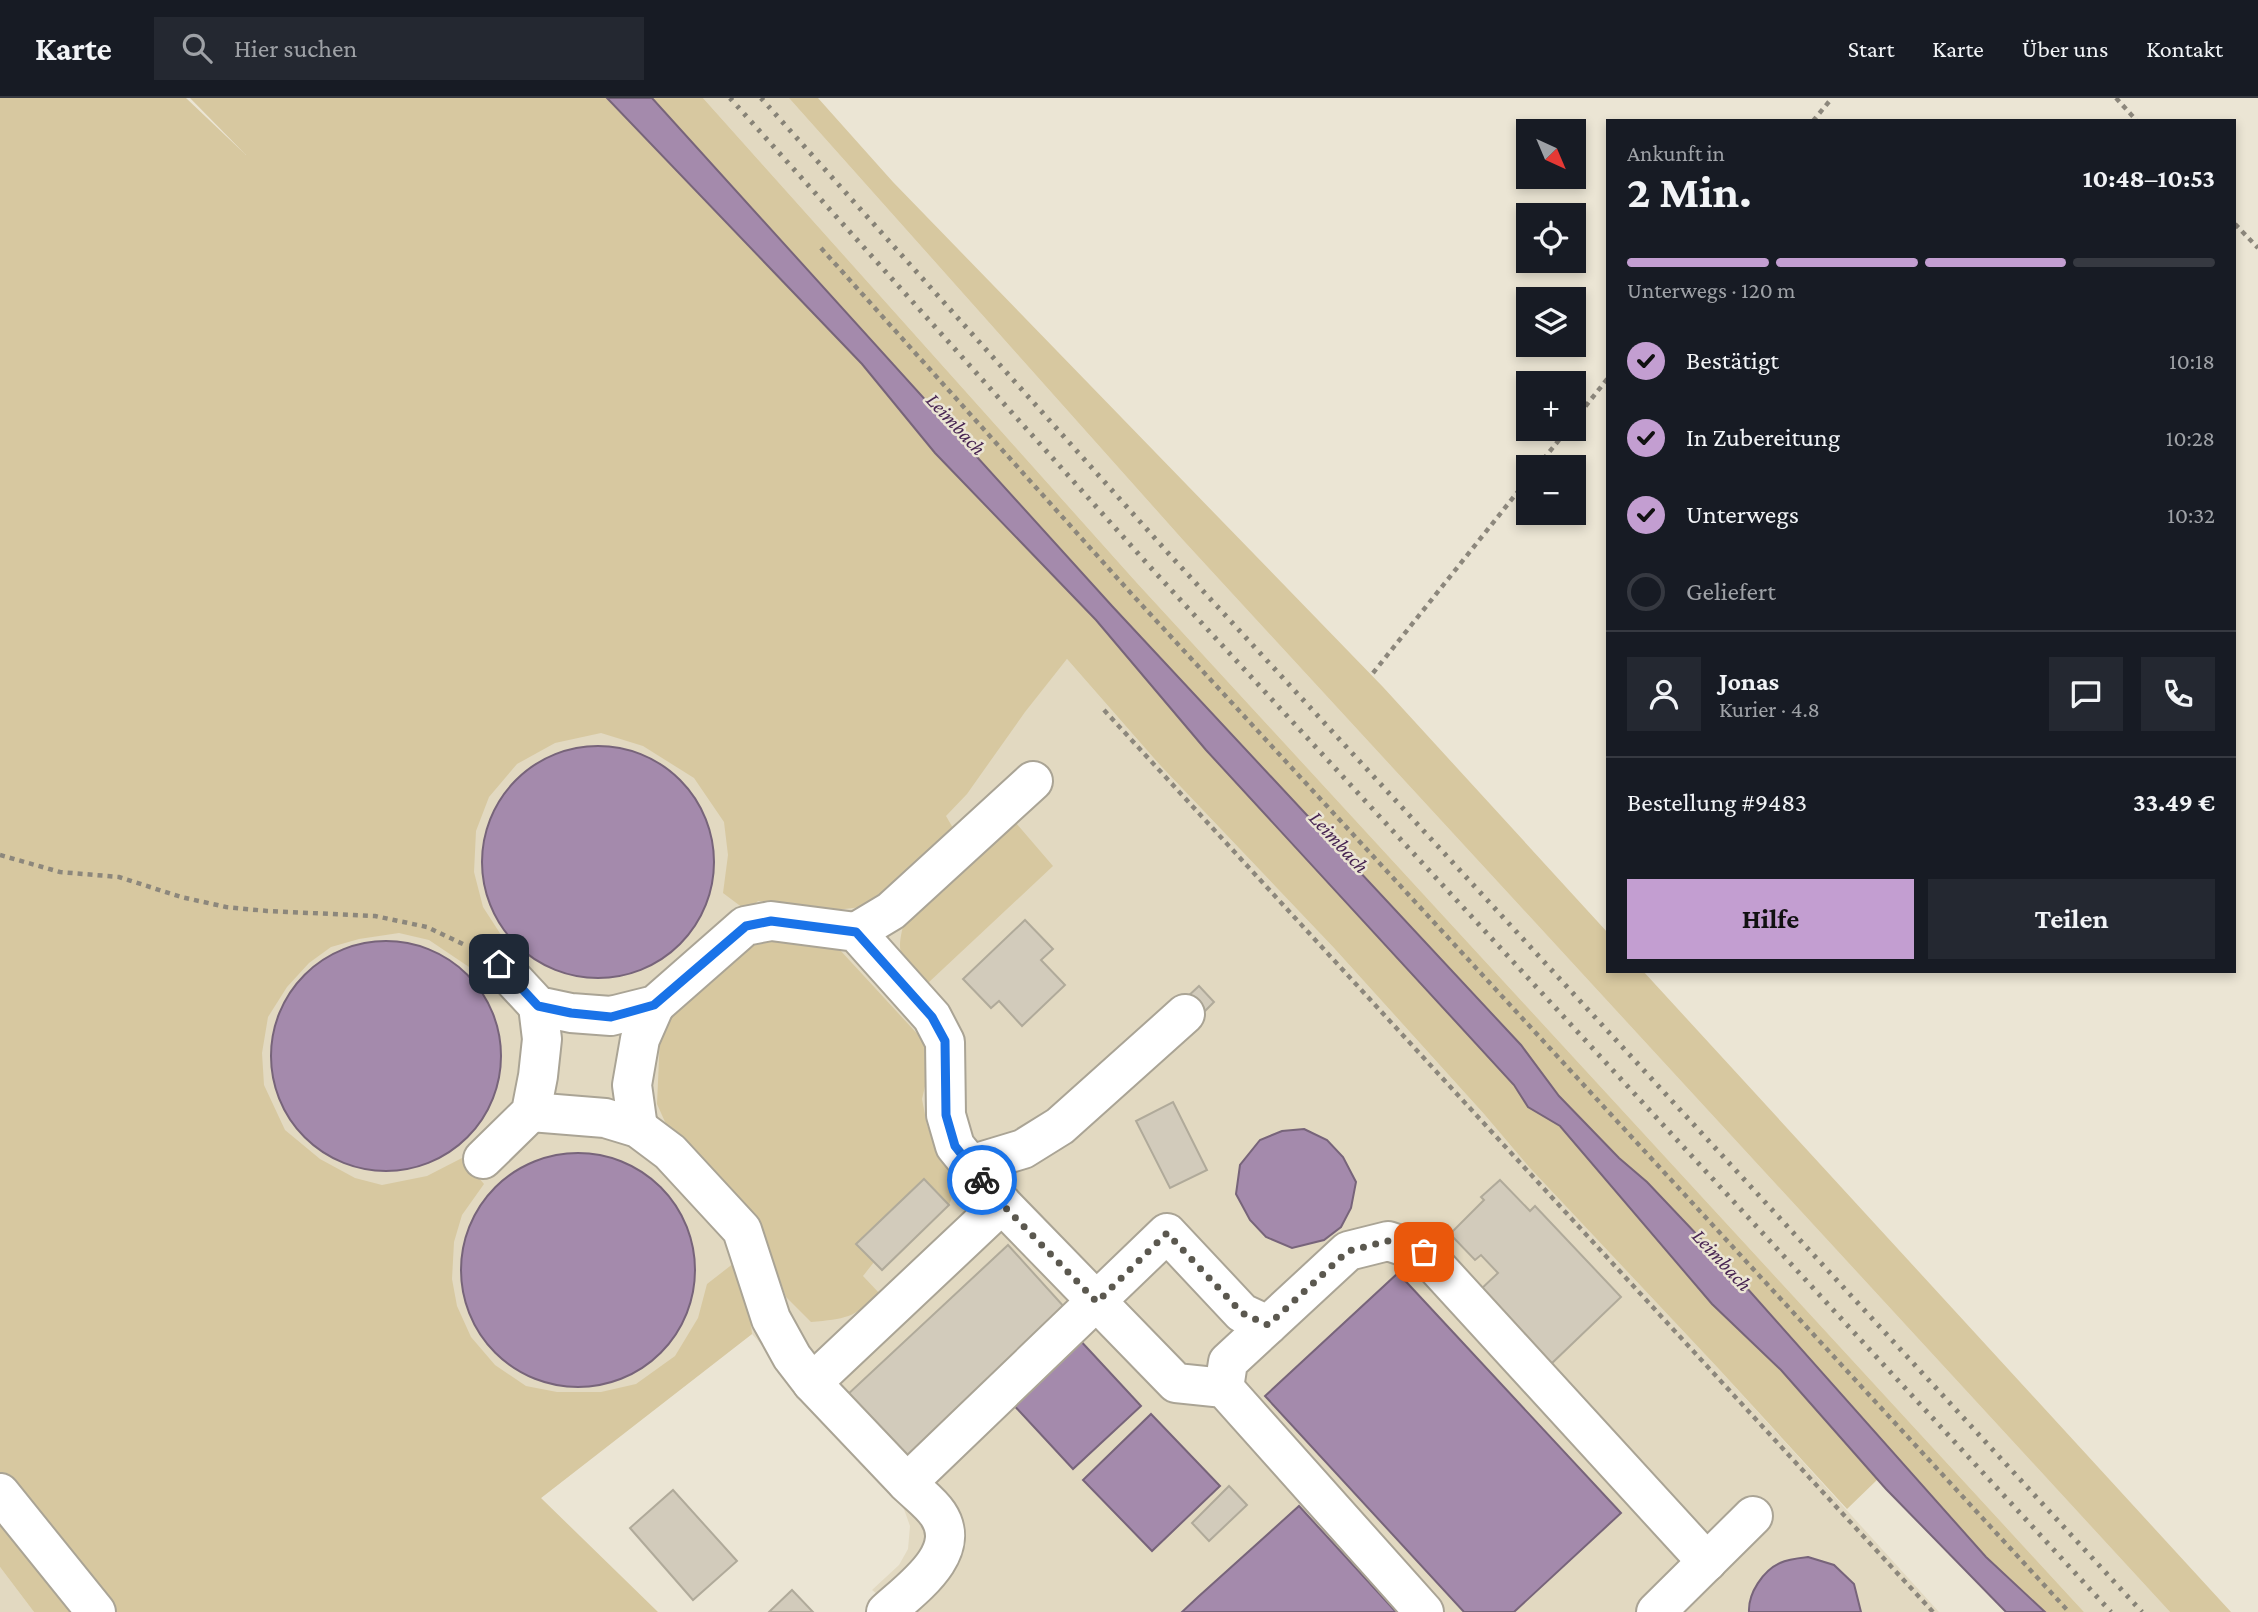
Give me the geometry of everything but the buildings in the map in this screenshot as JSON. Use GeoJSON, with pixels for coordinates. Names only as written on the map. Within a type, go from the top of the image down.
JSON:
{"type":"FeatureCollection","features":[{"type":"Feature","properties":{"kind":"street"},"geometry":{"type":"LineString","coordinates":[[499,964],[538,1006],[611,1017],[654,1005],[746,926],[771,921],[856,932],[891,911],[1032,781]]}},
{"type":"Feature","properties":{"kind":"street"},"geometry":{"type":"LineString","coordinates":[[856,932],[932,1017],[945,1041],[946,1115],[955,1146],[1002,1204],[1176,1383],[1224,1388],[1424,1612]]}},
{"type":"Feature","properties":{"kind":"street"},"geometry":{"type":"LineString","coordinates":[[638,1128],[632,1084],[640,1039],[654,1005]]}},
{"type":"Feature","properties":{"kind":"street"},"geometry":{"type":"LineString","coordinates":[[483,1159],[531,1112],[542,1039],[538,1006]]}},
{"type":"Feature","properties":{"kind":"street"},"geometry":{"type":"LineString","coordinates":[[970,1165],[1023,1149],[1060,1126],[1185,1014]]}},
{"type":"Feature","properties":{"kind":"street"},"geometry":{"type":"LineString","coordinates":[[531,1112],[605,1118],[638,1128],[670,1152],[742,1230],[771,1319],[792,1357],[812,1383],[938,1513],[946,1530],[943,1551],[934,1566],[886,1612]]}},
{"type":"Feature","properties":{"kind":"street"},"geometry":{"type":"LineString","coordinates":[[812,1383],[1002,1204]]}},
{"type":"Feature","properties":{"kind":"street"},"geometry":{"type":"LineString","coordinates":[[907,1483],[1167,1233],[1242,1313],[1268,1325]]}},
{"type":"Feature","properties":{"kind":"street"},"geometry":{"type":"LineString","coordinates":[[1224,1388],[1228,1362],[1348,1251],[1388,1241],[1424,1252],[1707,1562]]}},
{"type":"Feature","properties":{"kind":"street"},"geometry":{"type":"LineString","coordinates":[[0,1493],[96,1612]]}},
{"type":"Feature","properties":{"kind":"street"},"geometry":{"type":"LineString","coordinates":[[1656,1612],[1754,1516]]}},
{"type":"Feature","properties":{"kind":"path"},"geometry":{"type":"LineString","coordinates":[[1815,119],[1832,98]]}},
{"type":"Feature","properties":{"kind":"path"},"geometry":{"type":"LineString","coordinates":[[2116,98],[2135,119]]}},
{"type":"Feature","properties":{"kind":"path"},"geometry":{"type":"LineString","coordinates":[[2236,224],[2258,248]]}},
{"type":"Feature","properties":{"kind":"path"},"geometry":{"type":"LineString","coordinates":[[821,248],[1147,611],[2068,1612]]}},
{"type":"Feature","properties":{"kind":"path"},"geometry":{"type":"LineString","coordinates":[[1586,406],[1606,381]]}},
{"type":"Feature","properties":{"kind":"path"},"geometry":{"type":"LineString","coordinates":[[1547,455],[1558,441]]}},
{"type":"Feature","properties":{"kind":"path"},"geometry":{"type":"LineString","coordinates":[[1373,673],[1516,494]]}},
{"type":"Feature","properties":{"kind":"path"},"geometry":{"type":"LineString","coordinates":[[1104,710],[1933,1612]]}},
{"type":"Feature","properties":{"kind":"path"},"geometry":{"type":"LineString","coordinates":[[0,855],[60,873],[119,877],[181,897],[226,907],[375,916],[427,927],[499,964]]}},
{"type":"Feature","properties":{"kind":"shaded area"},"geometry":{"type":"Polygon","coordinates":[[[0,98],[186,98],[246,155],[190,98],[607,98],[862,364],[935,453],[1096,620],[1206,750],[1514,1085],[1528,1107],[1560,1126],[1712,1304],[1781,1370],[1878,1479],[1847,1509],[1529,1167],[1334,948],[1159,764],[1067,659],[1025,712],[967,794],[946,816],[953,828],[871,906],[835,910],[758,901],[747,911],[723,893],[728,855],[724,822],[694,778],[643,746],[601,733],[555,743],[517,764],[489,797],[476,831],[474,872],[483,907],[505,941],[472,969],[429,940],[399,933],[359,939],[331,947],[309,963],[287,987],[268,1017],[262,1053],[264,1085],[285,1130],[320,1159],[355,1178],[382,1185],[427,1176],[462,1158],[484,1184],[462,1215],[454,1242],[452,1279],[457,1306],[471,1337],[495,1365],[526,1386],[557,1392],[601,1392],[636,1384],[675,1356],[698,1318],[707,1284],[734,1263],[747,1284],[752,1334],[541,1498],[658,1612],[34,1612],[0,1567],[0,98]]]}},
{"type":"Feature","properties":{"kind":"shaded area"},"geometry":{"type":"Polygon","coordinates":[[[607,98],[652,98],[1112,606],[1521,1045],[1559,1096],[1619,1158],[1647,1182],[1738,1278],[1986,1557],[2045,1612],[2006,1612],[1886,1489],[1781,1370],[1712,1304],[1560,1126],[1528,1107],[1514,1085],[1206,750],[1096,620],[935,453],[862,364],[607,98]]]}},
{"type":"Feature","properties":{"kind":"shaded area"},"geometry":{"type":"Polygon","coordinates":[[[652,98],[703,98],[1137,583],[2084,1612],[2045,1612],[1986,1557],[1738,1278],[1647,1182],[1619,1158],[1559,1096],[1521,1045],[1112,606],[652,98]]]}},
{"type":"Feature","properties":{"kind":"shaded area"},"geometry":{"type":"Polygon","coordinates":[[[703,98],[789,98],[1183,540],[2170,1612],[2084,1612],[1137,583],[703,98]]]}},
{"type":"Feature","properties":{"kind":"shaded area"},"geometry":{"type":"Polygon","coordinates":[[[789,98],[818,98],[893,182],[1383,687],[1606,931],[1606,973],[1645,973],[2231,1612],[2170,1612],[1183,540],[789,98]]]}},
{"type":"Feature","properties":{"kind":"shaded area"},"geometry":{"type":"Polygon","coordinates":[[[0,575],[1025,711],[1067,659],[1159,764],[1334,948],[1529,1167],[1717,1367],[1939,1612],[899,1612],[872,1590],[899,1565],[908,1549],[910,1526],[900,1498],[752,1334],[541,1498],[0,1013],[0,575]]]}},
{"type":"Feature","properties":{"kind":"shaded area"},"geometry":{"type":"Polygon","coordinates":[[[598,746],[621,748],[642,755],[680,780],[705,818],[712,839],[712,885],[705,906],[680,944],[642,969],[621,976],[598,978],[575,976],[554,969],[516,944],[491,906],[484,885],[482,862],[484,839],[491,818],[516,780],[554,755],[575,748],[598,746]]]}},
{"type":"Feature","properties":{"kind":"shaded area"},"geometry":{"type":"Polygon","coordinates":[[[1016,823],[1053,866],[928,983],[902,956],[900,942],[905,919],[1016,823]]]}},
{"type":"Feature","properties":{"kind":"shaded area"},"geometry":{"type":"Polygon","coordinates":[[[778,938],[840,950],[922,1039],[930,1065],[922,1099],[927,1125],[937,1151],[953,1169],[957,1185],[949,1205],[923,1179],[857,1244],[874,1262],[863,1276],[880,1294],[856,1313],[832,1320],[811,1322],[786,1297],[768,1247],[752,1221],[670,1133],[657,1104],[660,1037],[670,1016],[755,940],[778,938]]]}},
{"type":"Feature","properties":{"kind":"shaded area"},"geometry":{"type":"Polygon","coordinates":[[[386,941],[408,943],[430,950],[459,967],[475,983],[496,1023],[501,1056],[499,1078],[492,1100],[475,1129],[459,1145],[419,1166],[386,1171],[364,1169],[342,1162],[313,1145],[297,1129],[276,1089],[271,1056],[273,1034],[280,1012],[297,983],[313,967],[353,946],[386,941]]]}},
{"type":"Feature","properties":{"kind":"shaded area"},"geometry":{"type":"Polygon","coordinates":[[[1304,1129],[1327,1140],[1343,1157],[1356,1182],[1351,1208],[1341,1227],[1324,1240],[1292,1248],[1266,1237],[1250,1220],[1236,1194],[1240,1165],[1260,1140],[1282,1131],[1304,1129]]]}},
{"type":"Feature","properties":{"kind":"shaded area"},"geometry":{"type":"Polygon","coordinates":[[[578,1153],[623,1162],[661,1187],[686,1225],[695,1270],[686,1315],[661,1353],[623,1378],[578,1387],[533,1378],[495,1353],[470,1315],[461,1270],[470,1225],[495,1187],[533,1162],[578,1153]]]}},
{"type":"Feature","properties":{"kind":"shaded area"},"geometry":{"type":"Polygon","coordinates":[[[1398,1273],[1621,1513],[1514,1612],[1464,1612],[1265,1396],[1398,1273]]]}},
{"type":"Feature","properties":{"kind":"shaded area"},"geometry":{"type":"Polygon","coordinates":[[[1077,1337],[1141,1406],[1073,1469],[1009,1400],[1077,1337]]]}},
{"type":"Feature","properties":{"kind":"shaded area"},"geometry":{"type":"Polygon","coordinates":[[[1151,1414],[1220,1486],[1152,1551],[1083,1480],[1151,1414]]]}},
{"type":"Feature","properties":{"kind":"shaded area"},"geometry":{"type":"Polygon","coordinates":[[[1299,1506],[1396,1612],[1182,1612],[1198,1597],[1299,1506]]]}},
{"type":"Feature","properties":{"kind":"shaded area"},"geometry":{"type":"Polygon","coordinates":[[[1808,1557],[1834,1565],[1854,1584],[1861,1612],[1749,1612],[1754,1590],[1768,1571],[1783,1562],[1808,1557]]]}},
{"type":"Feature","properties":{"kind":"shaded area"},"geometry":{"type":"Polygon","coordinates":[[[0,1567],[34,1612],[0,1612],[0,1567]]]}},
{"type":"Feature","properties":{"kind":"railway"},"geometry":{"type":"LineString","coordinates":[[730,98],[1152,569],[2111,1612]]}},
{"type":"Feature","properties":{"kind":"railway"},"geometry":{"type":"LineString","coordinates":[[761,98],[1169,554],[2142,1612]]}},
{"type":"Feature","properties":{"kind":"way so far"},"geometry":{"type":"LineString","coordinates":[[982,1180],[1097,1302],[1167,1233],[1242,1313],[1268,1325],[1348,1251],[1388,1241],[1424,1252]]}},
{"type":"Feature","properties":{"kind":"route"},"geometry":{"type":"LineString","coordinates":[[499,964],[538,1006],[611,1017],[654,1005],[746,926],[771,921],[856,932],[932,1017],[945,1041],[946,1115],[955,1146],[982,1180]]}},
{"type":"Feature","properties":{"kind":"water label","name":"Leimbach"},"geometry":{"type":"Point","coordinates":[956,424]}},
{"type":"Feature","properties":{"kind":"water label","name":"Leimbach"},"geometry":{"type":"Point","coordinates":[1339,842]}},
{"type":"Feature","properties":{"kind":"water label","name":"Leimbach"},"geometry":{"type":"Point","coordinates":[1722,1260]}}]}
